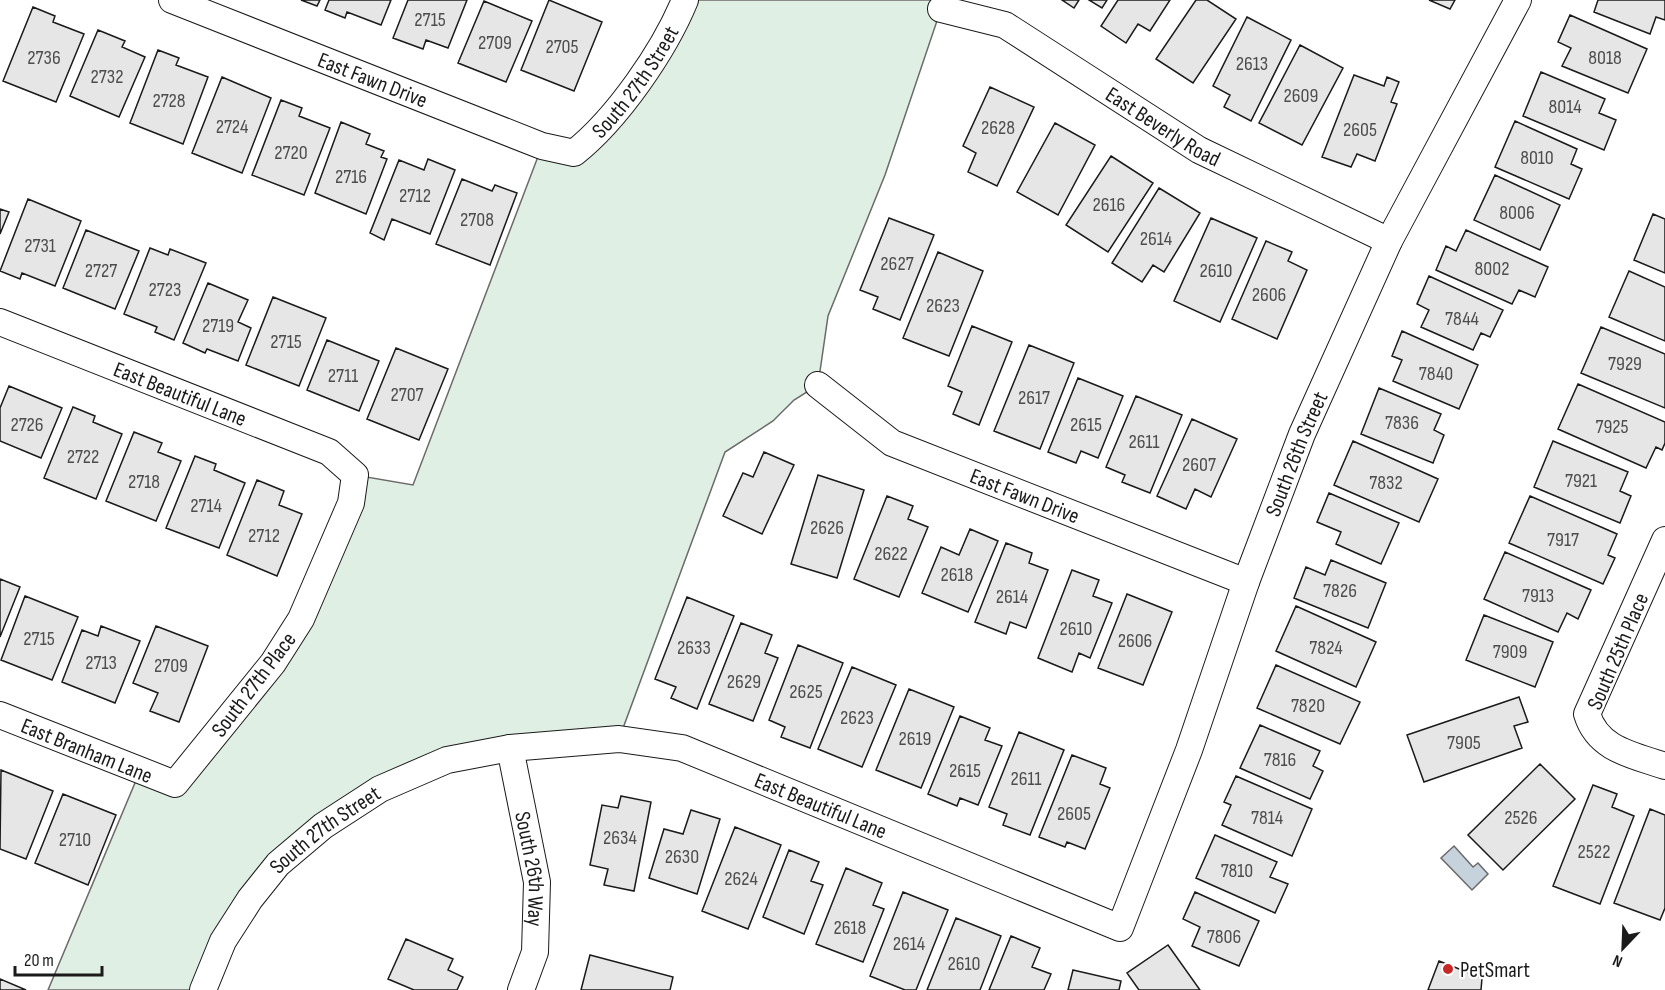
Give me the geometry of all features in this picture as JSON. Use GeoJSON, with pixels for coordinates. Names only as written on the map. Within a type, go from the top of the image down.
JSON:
{"type":"FeatureCollection","features":[{"type":"Feature","properties":{"kind":"street","name":"East Fawn Drive"},"geometry":{"type":"LineString","coordinates":[[172,0],[542,146],[574,153]]}},
{"type":"Feature","properties":{"kind":"street","name":"South 27th Street"},"geometry":{"type":"LineString","coordinates":[[574,153],[598,134],[664,42],[685,0]]}},
{"type":"Feature","properties":{"kind":"street","name":"South 26th Street"},"geometry":{"type":"LineString","coordinates":[[1119,928],[1189,750],[1246,582],[1302,434],[1389,241],[1518,0]]}},
{"type":"Feature","properties":{"kind":"street","name":"East Beverly Road"},"geometry":{"type":"LineString","coordinates":[[941,9],[1005,25],[1199,150],[1389,241]]}},
{"type":"Feature","properties":{"kind":"street","name":"East Beautiful Lane"},"geometry":{"type":"LineString","coordinates":[[0,322],[329,452],[355,475]]}},
{"type":"Feature","properties":{"kind":"street","name":"East Fawn Drive"},"geometry":{"type":"LineString","coordinates":[[818,385],[892,442],[1246,582]]}},
{"type":"Feature","properties":{"kind":"street","name":"South 27th Place"},"geometry":{"type":"LineString","coordinates":[[175,784],[273,663],[301,619],[351,503],[355,475]]}},
{"type":"Feature","properties":{"kind":"street","name":"South 25th Place"},"geometry":{"type":"LineString","coordinates":[[1665,540],[1587,714],[1593,731],[1620,751],[1665,766]]}},
{"type":"Feature","properties":{"kind":"street","name":"East Branham Lane"},"geometry":{"type":"LineString","coordinates":[[0,715],[175,784]]}},
{"type":"Feature","properties":{"kind":"street","name":"East Beautiful Lane"},"geometry":{"type":"LineString","coordinates":[[510,748],[619,739],[682,748],[1119,928]]}},
{"type":"Feature","properties":{"kind":"street","name":"South 27th Street"},"geometry":{"type":"LineString","coordinates":[[203,990],[223,941],[250,899],[278,864],[323,826],[380,789],[447,760],[510,748]]}},
{"type":"Feature","properties":{"kind":"street","name":"South 26th Way"},"geometry":{"type":"LineString","coordinates":[[510,748],[537,882],[535,952],[521,990]]}},
{"type":"Feature","properties":{"kind":"green space"},"geometry":{"type":"Polygon","coordinates":[[[685,0],[941,0],[941,9],[885,175],[828,316],[818,385],[794,400],[773,421],[725,452],[619,739],[447,760],[278,864],[203,990],[48,990],[140,771],[175,784],[273,663],[355,475],[413,485],[542,146],[574,153],[685,0]]]}},
{"type":"Feature","properties":{"kind":"shaded area"},"geometry":{"type":"Polygon","coordinates":[[[1454,846],[1473,867],[1478,863],[1488,874],[1472,890],[1441,858],[1454,846]]]}},
{"type":"Feature","properties":{"kind":"building"},"geometry":{"type":"Polygon","coordinates":[[[301,0],[320,0],[317,6],[301,0]]]}},
{"type":"Feature","properties":{"kind":"building"},"geometry":{"type":"Polygon","coordinates":[[[329,0],[391,0],[381,25],[347,12],[345,18],[325,10],[329,0]]]}},
{"type":"Feature","properties":{"kind":"building"},"geometry":{"type":"Polygon","coordinates":[[[408,0],[467,0],[448,48],[426,40],[423,49],[393,38],[408,0]]]}},
{"type":"Feature","properties":{"kind":"building"},"geometry":{"type":"Polygon","coordinates":[[[549,0],[602,22],[574,91],[521,70],[549,0]]]}},
{"type":"Feature","properties":{"kind":"building"},"geometry":{"type":"Polygon","coordinates":[[[1062,0],[1079,0],[1074,8],[1062,0]]]}},
{"type":"Feature","properties":{"kind":"building"},"geometry":{"type":"Polygon","coordinates":[[[1089,0],[1107,0],[1102,8],[1089,0]]]}},
{"type":"Feature","properties":{"kind":"building"},"geometry":{"type":"Polygon","coordinates":[[[1118,0],[1170,0],[1150,31],[1138,24],[1126,43],[1101,26],[1118,0]]]}},
{"type":"Feature","properties":{"kind":"building"},"geometry":{"type":"Polygon","coordinates":[[[1196,0],[1207,0],[1236,19],[1193,83],[1156,59],[1196,0]]]}},
{"type":"Feature","properties":{"kind":"building"},"geometry":{"type":"Polygon","coordinates":[[[1429,0],[1455,0],[1450,9],[1429,0]]]}},
{"type":"Feature","properties":{"kind":"building"},"geometry":{"type":"Polygon","coordinates":[[[1598,0],[1665,0],[1665,20],[1656,17],[1650,34],[1594,12],[1598,0]]]}},
{"type":"Feature","properties":{"kind":"building"},"geometry":{"type":"Polygon","coordinates":[[[484,1],[532,21],[506,82],[458,63],[484,1]]]}},
{"type":"Feature","properties":{"kind":"building"},"geometry":{"type":"Polygon","coordinates":[[[33,7],[55,16],[53,22],[84,34],[56,102],[3,81],[33,7]]]}},
{"type":"Feature","properties":{"kind":"building"},"geometry":{"type":"Polygon","coordinates":[[[1570,15],[1647,49],[1628,93],[1562,66],[1571,48],[1558,42],[1570,15]]]}},
{"type":"Feature","properties":{"kind":"building"},"geometry":{"type":"Polygon","coordinates":[[[1247,17],[1291,40],[1251,121],[1224,107],[1230,95],[1213,86],[1247,17]]]}},
{"type":"Feature","properties":{"kind":"building"},"geometry":{"type":"Polygon","coordinates":[[[98,30],[125,41],[122,47],[145,57],[119,117],[70,96],[98,30]]]}},
{"type":"Feature","properties":{"kind":"building"},"geometry":{"type":"Polygon","coordinates":[[[1300,45],[1343,68],[1302,145],[1259,123],[1300,45]]]}},
{"type":"Feature","properties":{"kind":"building"},"geometry":{"type":"Polygon","coordinates":[[[158,50],[179,58],[176,65],[208,77],[183,144],[130,123],[158,50]]]}},
{"type":"Feature","properties":{"kind":"building"},"geometry":{"type":"Polygon","coordinates":[[[1541,72],[1605,99],[1599,113],[1616,120],[1604,150],[1523,116],[1541,72]]]}},
{"type":"Feature","properties":{"kind":"building"},"geometry":{"type":"Polygon","coordinates":[[[1354,75],[1384,86],[1387,77],[1399,82],[1391,102],[1397,104],[1375,161],[1357,154],[1351,167],[1322,157],[1354,75]]]}},
{"type":"Feature","properties":{"kind":"building"},"geometry":{"type":"Polygon","coordinates":[[[222,77],[271,98],[242,173],[192,153],[222,77]]]}},
{"type":"Feature","properties":{"kind":"building"},"geometry":{"type":"Polygon","coordinates":[[[990,87],[1034,107],[997,186],[968,172],[976,153],[963,146],[990,87]]]}},
{"type":"Feature","properties":{"kind":"building"},"geometry":{"type":"Polygon","coordinates":[[[281,100],[302,108],[299,116],[330,128],[304,195],[252,175],[281,100]]]}},
{"type":"Feature","properties":{"kind":"building"},"geometry":{"type":"Polygon","coordinates":[[[1515,121],[1577,149],[1571,164],[1582,169],[1569,199],[1495,167],[1515,121]]]}},
{"type":"Feature","properties":{"kind":"building"},"geometry":{"type":"Polygon","coordinates":[[[341,122],[370,134],[366,144],[384,151],[381,157],[387,159],[366,214],[315,193],[341,122]]]}},
{"type":"Feature","properties":{"kind":"building"},"geometry":{"type":"Polygon","coordinates":[[[1055,123],[1095,145],[1058,215],[1017,192],[1055,123]]]}},
{"type":"Feature","properties":{"kind":"building"},"geometry":{"type":"Polygon","coordinates":[[[1111,156],[1153,183],[1108,252],[1066,225],[1111,156]]]}},
{"type":"Feature","properties":{"kind":"building"},"geometry":{"type":"Polygon","coordinates":[[[428,159],[455,170],[430,234],[392,219],[384,240],[370,233],[399,160],[424,170],[428,159]]]}},
{"type":"Feature","properties":{"kind":"building"},"geometry":{"type":"Polygon","coordinates":[[[1495,175],[1560,205],[1540,250],[1474,220],[1495,175]]]}},
{"type":"Feature","properties":{"kind":"building"},"geometry":{"type":"Polygon","coordinates":[[[462,179],[492,191],[495,185],[517,193],[490,265],[436,244],[462,179]]]}},
{"type":"Feature","properties":{"kind":"building"},"geometry":{"type":"Polygon","coordinates":[[[1159,188],[1200,213],[1164,272],[1153,265],[1142,282],[1112,263],[1159,188]]]}},
{"type":"Feature","properties":{"kind":"building"},"geometry":{"type":"Polygon","coordinates":[[[28,199],[81,221],[55,286],[22,273],[20,279],[0,271],[28,199]]]}},
{"type":"Feature","properties":{"kind":"building"},"geometry":{"type":"Polygon","coordinates":[[[0,209],[9,212],[0,234],[0,209]]]}},
{"type":"Feature","properties":{"kind":"building"},"geometry":{"type":"Polygon","coordinates":[[[1653,214],[1665,219],[1665,273],[1634,260],[1653,214]]]}},
{"type":"Feature","properties":{"kind":"building"},"geometry":{"type":"Polygon","coordinates":[[[889,218],[934,235],[900,320],[873,309],[878,297],[860,290],[889,218]]]}},
{"type":"Feature","properties":{"kind":"building"},"geometry":{"type":"Polygon","coordinates":[[[1211,218],[1257,238],[1220,322],[1174,301],[1211,218]]]}},
{"type":"Feature","properties":{"kind":"building"},"geometry":{"type":"Polygon","coordinates":[[[86,230],[139,251],[115,309],[63,288],[86,230]]]}},
{"type":"Feature","properties":{"kind":"building"},"geometry":{"type":"Polygon","coordinates":[[[1466,230],[1548,267],[1535,297],[1519,290],[1512,304],[1436,270],[1446,246],[1456,251],[1466,230]]]}},
{"type":"Feature","properties":{"kind":"building"},"geometry":{"type":"Polygon","coordinates":[[[1266,241],[1292,252],[1288,261],[1307,270],[1277,339],[1232,319],[1266,241]]]}},
{"type":"Feature","properties":{"kind":"building"},"geometry":{"type":"Polygon","coordinates":[[[150,248],[168,255],[170,249],[206,263],[174,340],[155,332],[157,327],[124,314],[150,248]]]}},
{"type":"Feature","properties":{"kind":"building"},"geometry":{"type":"Polygon","coordinates":[[[938,252],[983,271],[949,356],[903,338],[938,252]]]}},
{"type":"Feature","properties":{"kind":"building"},"geometry":{"type":"Polygon","coordinates":[[[1629,271],[1665,287],[1665,341],[1609,317],[1629,271]]]}},
{"type":"Feature","properties":{"kind":"building"},"geometry":{"type":"Polygon","coordinates":[[[1429,276],[1503,310],[1490,337],[1481,333],[1473,350],[1421,327],[1429,310],[1417,304],[1429,276]]]}},
{"type":"Feature","properties":{"kind":"building"},"geometry":{"type":"Polygon","coordinates":[[[208,283],[248,300],[238,322],[251,328],[238,361],[207,349],[205,353],[183,343],[208,283]]]}},
{"type":"Feature","properties":{"kind":"building"},"geometry":{"type":"Polygon","coordinates":[[[273,297],[326,318],[299,386],[246,365],[273,297]]]}},
{"type":"Feature","properties":{"kind":"building"},"geometry":{"type":"Polygon","coordinates":[[[972,326],[1012,342],[979,425],[953,414],[962,392],[948,386],[972,326]]]}},
{"type":"Feature","properties":{"kind":"building"},"geometry":{"type":"Polygon","coordinates":[[[1601,327],[1665,354],[1665,408],[1581,373],[1601,327]]]}},
{"type":"Feature","properties":{"kind":"building"},"geometry":{"type":"Polygon","coordinates":[[[1402,331],[1478,365],[1459,409],[1393,381],[1402,360],[1392,356],[1402,331]]]}},
{"type":"Feature","properties":{"kind":"building"},"geometry":{"type":"Polygon","coordinates":[[[327,340],[379,361],[359,411],[307,390],[327,340]]]}},
{"type":"Feature","properties":{"kind":"building"},"geometry":{"type":"Polygon","coordinates":[[[1029,345],[1074,363],[1040,449],[994,431],[1029,345]]]}},
{"type":"Feature","properties":{"kind":"building"},"geometry":{"type":"Polygon","coordinates":[[[396,348],[448,369],[419,440],[367,419],[396,348]]]}},
{"type":"Feature","properties":{"kind":"building"},"geometry":{"type":"Polygon","coordinates":[[[1078,378],[1123,396],[1098,458],[1081,451],[1076,463],[1048,452],[1078,378]]]}},
{"type":"Feature","properties":{"kind":"building"},"geometry":{"type":"Polygon","coordinates":[[[1578,384],[1665,422],[1665,443],[1662,450],[1656,447],[1646,468],[1558,429],[1578,384]]]}},
{"type":"Feature","properties":{"kind":"building"},"geometry":{"type":"Polygon","coordinates":[[[9,386],[62,408],[41,458],[0,441],[0,408],[9,386]]]}},
{"type":"Feature","properties":{"kind":"building"},"geometry":{"type":"Polygon","coordinates":[[[1379,388],[1441,414],[1434,430],[1444,435],[1433,463],[1361,434],[1379,388]]]}},
{"type":"Feature","properties":{"kind":"building"},"geometry":{"type":"Polygon","coordinates":[[[1136,396],[1182,415],[1150,493],[1122,482],[1125,475],[1106,467],[1136,396]]]}},
{"type":"Feature","properties":{"kind":"building"},"geometry":{"type":"Polygon","coordinates":[[[73,407],[95,416],[93,422],[122,434],[96,499],[44,478],[73,407]]]}},
{"type":"Feature","properties":{"kind":"building"},"geometry":{"type":"Polygon","coordinates":[[[1192,419],[1237,439],[1211,497],[1195,489],[1186,509],[1157,496],[1192,419]]]}},
{"type":"Feature","properties":{"kind":"building"},"geometry":{"type":"Polygon","coordinates":[[[134,432],[162,443],[158,452],[181,461],[156,521],[106,501],[134,432]]]}},
{"type":"Feature","properties":{"kind":"building"},"geometry":{"type":"Polygon","coordinates":[[[1353,441],[1438,479],[1419,522],[1334,485],[1353,441]]]}},
{"type":"Feature","properties":{"kind":"building"},"geometry":{"type":"Polygon","coordinates":[[[1553,441],[1628,472],[1620,491],[1631,496],[1620,523],[1534,487],[1553,441]]]}},
{"type":"Feature","properties":{"kind":"building"},"geometry":{"type":"Polygon","coordinates":[[[764,452],[794,465],[762,534],[723,516],[743,473],[753,477],[764,452]]]}},
{"type":"Feature","properties":{"kind":"building"},"geometry":{"type":"Polygon","coordinates":[[[195,456],[216,464],[214,470],[245,483],[219,548],[166,528],[195,456]]]}},
{"type":"Feature","properties":{"kind":"building"},"geometry":{"type":"Polygon","coordinates":[[[818,475],[864,490],[837,578],[791,564],[818,475]]]}},
{"type":"Feature","properties":{"kind":"building"},"geometry":{"type":"Polygon","coordinates":[[[257,480],[284,491],[279,505],[302,514],[277,576],[227,555],[257,480]]]}},
{"type":"Feature","properties":{"kind":"building"},"geometry":{"type":"Polygon","coordinates":[[[1329,493],[1399,523],[1381,564],[1336,544],[1341,532],[1317,522],[1329,493]]]}},
{"type":"Feature","properties":{"kind":"building"},"geometry":{"type":"Polygon","coordinates":[[[887,496],[913,506],[908,519],[928,527],[899,597],[854,579],[887,496]]]}},
{"type":"Feature","properties":{"kind":"building"},"geometry":{"type":"Polygon","coordinates":[[[1530,496],[1617,534],[1608,555],[1615,558],[1603,584],[1509,543],[1530,496]]]}},
{"type":"Feature","properties":{"kind":"building"},"geometry":{"type":"Polygon","coordinates":[[[970,529],[998,541],[968,612],[922,593],[941,547],[959,555],[970,529]]]}},
{"type":"Feature","properties":{"kind":"building"},"geometry":{"type":"Polygon","coordinates":[[[1006,543],[1032,553],[1029,563],[1048,570],[1026,628],[1010,622],[1006,634],[975,622],[1006,543]]]}},
{"type":"Feature","properties":{"kind":"building"},"geometry":{"type":"Polygon","coordinates":[[[1505,552],[1591,590],[1578,619],[1567,613],[1558,632],[1484,599],[1505,552]]]}},
{"type":"Feature","properties":{"kind":"building"},"geometry":{"type":"Polygon","coordinates":[[[1331,560],[1386,583],[1368,628],[1294,598],[1306,567],[1325,575],[1331,560]]]}},
{"type":"Feature","properties":{"kind":"building"},"geometry":{"type":"Polygon","coordinates":[[[1072,570],[1099,580],[1093,596],[1112,603],[1090,658],[1079,653],[1072,672],[1038,658],[1072,570]]]}},
{"type":"Feature","properties":{"kind":"building"},"geometry":{"type":"Polygon","coordinates":[[[0,579],[20,587],[0,637],[0,579]]]}},
{"type":"Feature","properties":{"kind":"building"},"geometry":{"type":"Polygon","coordinates":[[[1127,594],[1172,612],[1143,685],[1098,668],[1127,594]]]}},
{"type":"Feature","properties":{"kind":"building"},"geometry":{"type":"Polygon","coordinates":[[[25,596],[78,617],[52,680],[1,660],[25,596]]]}},
{"type":"Feature","properties":{"kind":"building"},"geometry":{"type":"Polygon","coordinates":[[[687,597],[734,616],[697,709],[671,698],[676,687],[655,679],[687,597]]]}},
{"type":"Feature","properties":{"kind":"building"},"geometry":{"type":"Polygon","coordinates":[[[1296,606],[1376,642],[1356,687],[1276,651],[1296,606]]]}},
{"type":"Feature","properties":{"kind":"building"},"geometry":{"type":"Polygon","coordinates":[[[1484,615],[1553,642],[1535,687],[1466,660],[1484,615]]]}},
{"type":"Feature","properties":{"kind":"building"},"geometry":{"type":"Polygon","coordinates":[[[741,623],[772,635],[765,653],[778,658],[753,721],[709,704],[741,623]]]}},
{"type":"Feature","properties":{"kind":"building"},"geometry":{"type":"Polygon","coordinates":[[[101,626],[140,641],[115,703],[62,682],[82,630],[98,636],[101,626]]]}},
{"type":"Feature","properties":{"kind":"building"},"geometry":{"type":"Polygon","coordinates":[[[156,626],[208,646],[179,722],[150,711],[158,693],[133,683],[156,626]]]}},
{"type":"Feature","properties":{"kind":"building"},"geometry":{"type":"Polygon","coordinates":[[[798,645],[843,663],[810,748],[781,737],[785,727],[769,720],[798,645]]]}},
{"type":"Feature","properties":{"kind":"building"},"geometry":{"type":"Polygon","coordinates":[[[1276,665],[1360,702],[1340,744],[1257,708],[1276,665]]]}},
{"type":"Feature","properties":{"kind":"building"},"geometry":{"type":"Polygon","coordinates":[[[852,667],[896,685],[862,767],[818,749],[852,667]]]}},
{"type":"Feature","properties":{"kind":"building"},"geometry":{"type":"Polygon","coordinates":[[[909,689],[954,707],[921,788],[876,770],[909,689]]]}},
{"type":"Feature","properties":{"kind":"building"},"geometry":{"type":"Polygon","coordinates":[[[1519,697],[1528,722],[1514,726],[1522,748],[1424,782],[1407,735],[1519,697]]]}},
{"type":"Feature","properties":{"kind":"building"},"geometry":{"type":"Polygon","coordinates":[[[960,716],[990,728],[985,740],[1002,746],[978,805],[960,798],[957,806],[928,794],[960,716]]]}},
{"type":"Feature","properties":{"kind":"building"},"geometry":{"type":"Polygon","coordinates":[[[1260,725],[1320,751],[1313,766],[1323,771],[1310,799],[1240,768],[1260,725]]]}},
{"type":"Feature","properties":{"kind":"building"},"geometry":{"type":"Polygon","coordinates":[[[1019,732],[1064,750],[1030,835],[1003,825],[1007,814],[989,807],[1019,732]]]}},
{"type":"Feature","properties":{"kind":"building"},"geometry":{"type":"Polygon","coordinates":[[[1072,755],[1106,768],[1100,784],[1110,788],[1085,849],[1067,842],[1065,847],[1039,837],[1072,755]]]}},
{"type":"Feature","properties":{"kind":"building"},"geometry":{"type":"Polygon","coordinates":[[[1540,764],[1575,799],[1503,870],[1468,835],[1540,764]]]}},
{"type":"Feature","properties":{"kind":"building"},"geometry":{"type":"Polygon","coordinates":[[[1,770],[53,791],[26,859],[0,849],[1,770]]]}},
{"type":"Feature","properties":{"kind":"building"},"geometry":{"type":"Polygon","coordinates":[[[1236,776],[1312,809],[1292,856],[1222,825],[1231,805],[1224,802],[1236,776]]]}},
{"type":"Feature","properties":{"kind":"building"},"geometry":{"type":"Polygon","coordinates":[[[1593,785],[1617,794],[1612,807],[1634,816],[1600,904],[1553,886],[1593,785]]]}},
{"type":"Feature","properties":{"kind":"building"},"geometry":{"type":"Polygon","coordinates":[[[63,794],[116,815],[88,885],[35,863],[63,794]]]}},
{"type":"Feature","properties":{"kind":"building"},"geometry":{"type":"Polygon","coordinates":[[[621,796],[651,802],[634,891],[604,885],[608,869],[590,865],[602,805],[618,808],[621,796]]]}},
{"type":"Feature","properties":{"kind":"building"},"geometry":{"type":"Polygon","coordinates":[[[1650,809],[1665,815],[1665,908],[1660,920],[1614,903],[1650,809]]]}},
{"type":"Feature","properties":{"kind":"building"},"geometry":{"type":"Polygon","coordinates":[[[691,810],[720,819],[697,894],[649,878],[664,829],[683,834],[691,810]]]}},
{"type":"Feature","properties":{"kind":"building"},"geometry":{"type":"Polygon","coordinates":[[[735,827],[781,845],[748,929],[702,911],[735,827]]]}},
{"type":"Feature","properties":{"kind":"building"},"geometry":{"type":"Polygon","coordinates":[[[1215,835],[1277,862],[1270,877],[1288,884],[1275,913],[1196,878],[1215,835]]]}},
{"type":"Feature","properties":{"kind":"building"},"geometry":{"type":"Polygon","coordinates":[[[789,850],[819,862],[811,881],[823,885],[804,934],[763,917],[789,850]]]}},
{"type":"Feature","properties":{"kind":"building"},"geometry":{"type":"Polygon","coordinates":[[[846,868],[882,883],[873,905],[884,909],[863,962],[816,944],[846,868]]]}},
{"type":"Feature","properties":{"kind":"building"},"geometry":{"type":"Polygon","coordinates":[[[903,892],[948,910],[916,990],[905,990],[870,976],[903,892]]]}},
{"type":"Feature","properties":{"kind":"building"},"geometry":{"type":"Polygon","coordinates":[[[1195,892],[1259,921],[1239,966],[1192,946],[1200,927],[1183,919],[1195,892]]]}},
{"type":"Feature","properties":{"kind":"building"},"geometry":{"type":"Polygon","coordinates":[[[956,918],[1001,936],[980,990],[927,990],[956,918]]]}},
{"type":"Feature","properties":{"kind":"building"},"geometry":{"type":"Polygon","coordinates":[[[1011,936],[1040,948],[1032,967],[1051,974],[1044,990],[989,990],[1011,936]]]}},
{"type":"Feature","properties":{"kind":"building"},"geometry":{"type":"Polygon","coordinates":[[[406,939],[453,959],[448,970],[463,977],[457,990],[414,990],[388,979],[406,939]]]}},
{"type":"Feature","properties":{"kind":"building"},"geometry":{"type":"Polygon","coordinates":[[[1168,945],[1200,990],[1139,990],[1127,973],[1168,945]]]}},
{"type":"Feature","properties":{"kind":"building"},"geometry":{"type":"Polygon","coordinates":[[[590,955],[673,977],[670,990],[581,990],[590,955]]]}},
{"type":"Feature","properties":{"kind":"building","name":"PetSmart"},"geometry":{"type":"Polygon","coordinates":[[[1439,961],[1482,978],[1481,990],[1428,990],[1439,961]]]}},
{"type":"Feature","properties":{"kind":"building"},"geometry":{"type":"Polygon","coordinates":[[[1073,970],[1121,981],[1119,990],[1068,990],[1073,970]]]}},
{"type":"Feature","properties":{"kind":"building"},"geometry":{"type":"Polygon","coordinates":[[[0,979],[26,990],[0,990],[0,979]]]}},
{"type":"Feature","properties":{"kind":"place","name":"PetSmart"},"geometry":{"type":"Point","coordinates":[1448,969]}}]}
